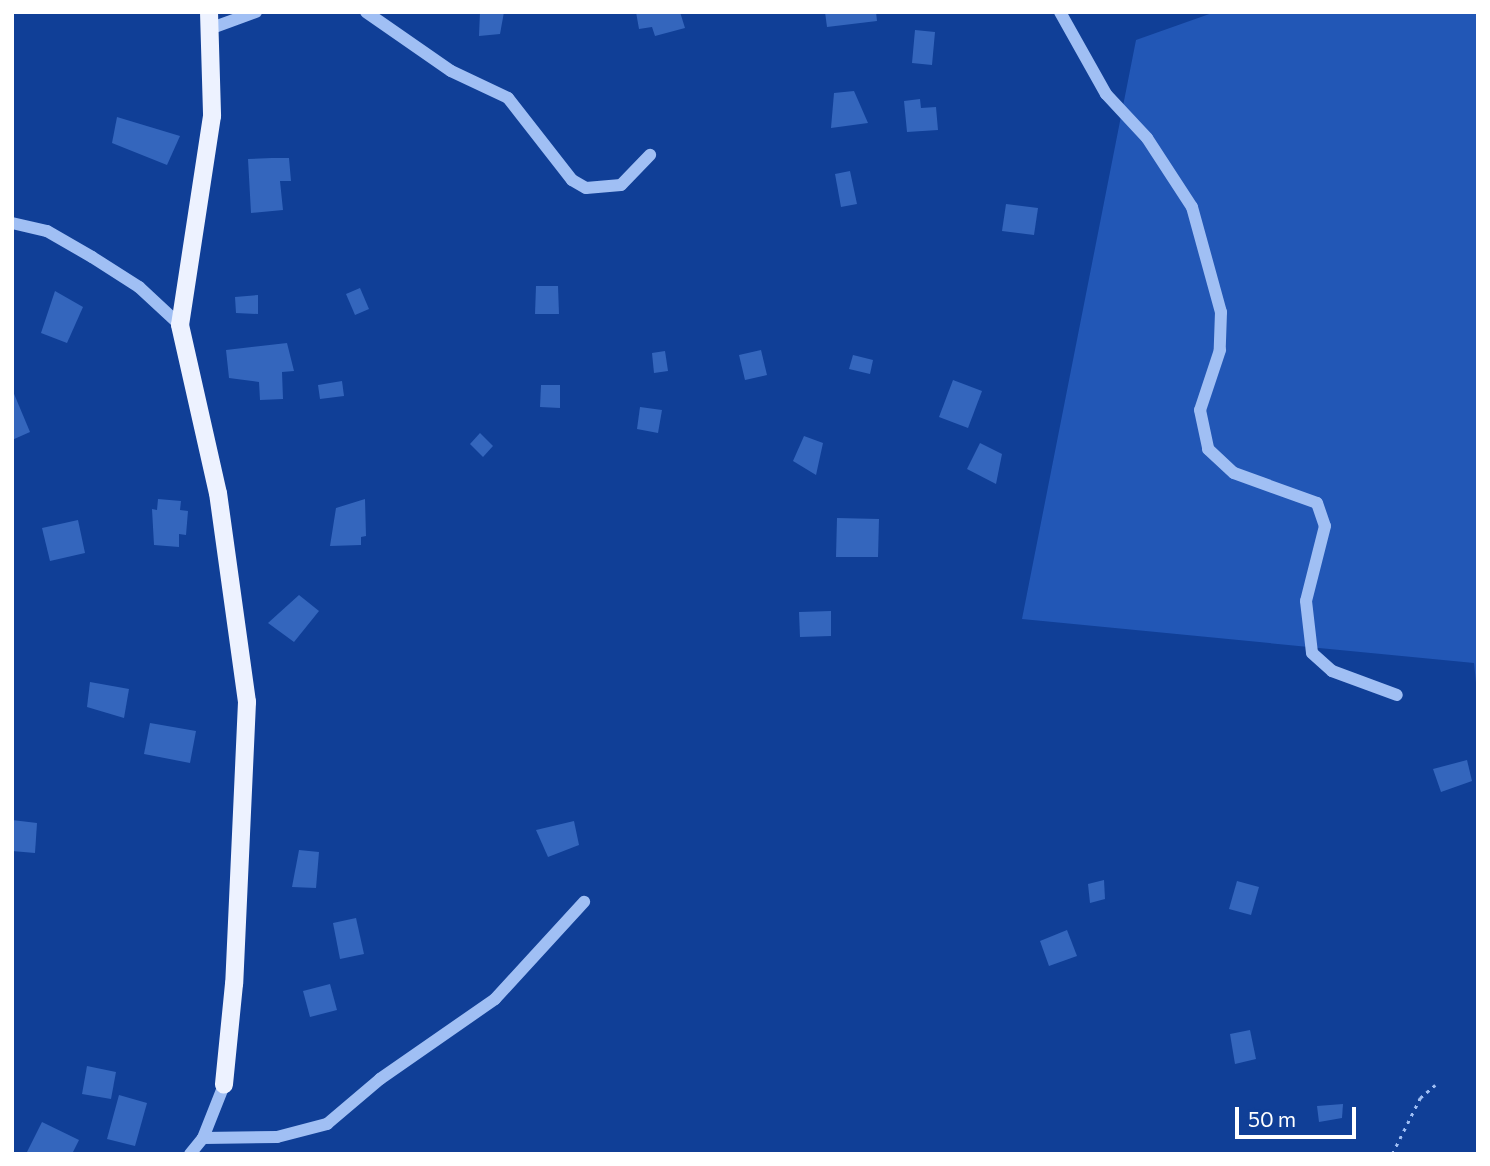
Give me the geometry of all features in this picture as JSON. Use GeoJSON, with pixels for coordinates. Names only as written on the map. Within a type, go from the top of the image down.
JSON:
{"type":"FeatureCollection","features":[{"type":"Feature","properties":{"kind":"main road"},"geometry":{"type":"LineString","coordinates":[[209,20],[212,116],[180,325],[218,493],[247,702],[234,984],[224,1085]]}},
{"type":"Feature","properties":{"kind":"street"},"geometry":{"type":"LineString","coordinates":[[209,20],[256,12]]}},
{"type":"Feature","properties":{"kind":"street"},"geometry":{"type":"LineString","coordinates":[[366,12],[452,71],[508,99],[572,180],[586,188],[621,185],[650,155]]}},
{"type":"Feature","properties":{"kind":"street"},"geometry":{"type":"LineString","coordinates":[[1060,12],[1106,94],[1147,138],[1192,207],[1221,312],[1220,350],[1200,410],[1208,449],[1234,473],[1317,503],[1325,526],[1306,601],[1312,653],[1332,671],[1397,695]]}},
{"type":"Feature","properties":{"kind":"street"},"geometry":{"type":"LineString","coordinates":[[12,223],[47,232],[92,257],[139,287],[180,325]]}},
{"type":"Feature","properties":{"kind":"street"},"geometry":{"type":"LineString","coordinates":[[203,1138],[277,1137],[327,1124],[380,1079],[495,999],[584,902]]}},
{"type":"Feature","properties":{"kind":"street"},"geometry":{"type":"LineString","coordinates":[[190,1154],[203,1138],[224,1085]]}},
{"type":"Feature","properties":{"kind":"path"},"geometry":{"type":"LineString","coordinates":[[1392,1154],[1420,1098],[1435,1085]]}},
{"type":"Feature","properties":{"kind":"shaded area"},"geometry":{"type":"Polygon","coordinates":[[[1215,12],[1478,12],[1478,703],[1474,663],[1022,619],[1136,40],[1215,12]]]}},
{"type":"Feature","properties":{"kind":"building"},"geometry":{"type":"Polygon","coordinates":[[[480,12],[504,12],[500,34],[479,36],[480,12]]]}},
{"type":"Feature","properties":{"kind":"building"},"geometry":{"type":"Polygon","coordinates":[[[636,12],[680,12],[685,28],[655,36],[652,27],[639,29],[636,12]]]}},
{"type":"Feature","properties":{"kind":"building"},"geometry":{"type":"Polygon","coordinates":[[[825,12],[876,12],[877,21],[827,27],[825,12]]]}},
{"type":"Feature","properties":{"kind":"building"},"geometry":{"type":"Polygon","coordinates":[[[915,30],[935,32],[932,65],[912,63],[915,30]]]}},
{"type":"Feature","properties":{"kind":"building"},"geometry":{"type":"Polygon","coordinates":[[[854,91],[868,123],[831,128],[834,93],[854,91]]]}},
{"type":"Feature","properties":{"kind":"building"},"geometry":{"type":"Polygon","coordinates":[[[920,99],[921,108],[936,107],[938,130],[907,132],[904,101],[920,99]]]}},
{"type":"Feature","properties":{"kind":"building"},"geometry":{"type":"Polygon","coordinates":[[[117,117],[180,136],[167,165],[112,143],[117,117]]]}},
{"type":"Feature","properties":{"kind":"building"},"geometry":{"type":"Polygon","coordinates":[[[289,158],[291,181],[280,181],[283,210],[251,213],[248,159],[289,158]]]}},
{"type":"Feature","properties":{"kind":"building"},"geometry":{"type":"Polygon","coordinates":[[[850,171],[857,204],[841,207],[835,174],[850,171]]]}},
{"type":"Feature","properties":{"kind":"building"},"geometry":{"type":"Polygon","coordinates":[[[1006,204],[1038,208],[1034,235],[1002,231],[1006,204]]]}},
{"type":"Feature","properties":{"kind":"building"},"geometry":{"type":"Polygon","coordinates":[[[536,286],[558,286],[559,314],[535,314],[536,286]]]}},
{"type":"Feature","properties":{"kind":"building"},"geometry":{"type":"Polygon","coordinates":[[[360,288],[369,309],[355,315],[346,294],[360,288]]]}},
{"type":"Feature","properties":{"kind":"building"},"geometry":{"type":"Polygon","coordinates":[[[55,291],[83,307],[67,343],[41,333],[55,291]]]}},
{"type":"Feature","properties":{"kind":"building"},"geometry":{"type":"Polygon","coordinates":[[[258,295],[258,314],[236,313],[235,297],[258,295]]]}},
{"type":"Feature","properties":{"kind":"building"},"geometry":{"type":"Polygon","coordinates":[[[287,343],[294,371],[282,372],[283,399],[260,400],[259,382],[229,378],[226,350],[287,343]]]}},
{"type":"Feature","properties":{"kind":"building"},"geometry":{"type":"Polygon","coordinates":[[[761,350],[767,375],[745,380],[739,355],[761,350]]]}},
{"type":"Feature","properties":{"kind":"building"},"geometry":{"type":"Polygon","coordinates":[[[665,351],[668,371],[654,373],[652,353],[665,351]]]}},
{"type":"Feature","properties":{"kind":"building"},"geometry":{"type":"Polygon","coordinates":[[[853,355],[873,360],[870,374],[849,369],[853,355]]]}},
{"type":"Feature","properties":{"kind":"building"},"geometry":{"type":"Polygon","coordinates":[[[953,380],[982,391],[968,428],[939,417],[953,380]]]}},
{"type":"Feature","properties":{"kind":"building"},"geometry":{"type":"Polygon","coordinates":[[[342,381],[344,396],[320,399],[318,385],[342,381]]]}},
{"type":"Feature","properties":{"kind":"building"},"geometry":{"type":"Polygon","coordinates":[[[541,385],[560,385],[560,408],[540,407],[541,385]]]}},
{"type":"Feature","properties":{"kind":"building"},"geometry":{"type":"Polygon","coordinates":[[[12,389],[30,432],[12,440],[12,389]]]}},
{"type":"Feature","properties":{"kind":"building"},"geometry":{"type":"Polygon","coordinates":[[[640,407],[662,410],[658,433],[637,429],[640,407]]]}},
{"type":"Feature","properties":{"kind":"building"},"geometry":{"type":"Polygon","coordinates":[[[480,433],[493,446],[483,457],[470,444],[480,433]]]}},
{"type":"Feature","properties":{"kind":"building"},"geometry":{"type":"Polygon","coordinates":[[[804,436],[823,443],[816,475],[793,461],[804,436]]]}},
{"type":"Feature","properties":{"kind":"building"},"geometry":{"type":"Polygon","coordinates":[[[980,443],[1002,454],[996,484],[967,469],[980,443]]]}},
{"type":"Feature","properties":{"kind":"building"},"geometry":{"type":"Polygon","coordinates":[[[158,499],[181,501],[180,510],[188,511],[186,535],[179,534],[179,547],[154,545],[152,509],[157,510],[158,499]]]}},
{"type":"Feature","properties":{"kind":"building"},"geometry":{"type":"Polygon","coordinates":[[[365,499],[366,536],[361,537],[361,545],[330,546],[336,508],[365,499]]]}},
{"type":"Feature","properties":{"kind":"building"},"geometry":{"type":"Polygon","coordinates":[[[837,518],[879,519],[878,557],[836,557],[837,518]]]}},
{"type":"Feature","properties":{"kind":"building"},"geometry":{"type":"Polygon","coordinates":[[[78,520],[85,553],[50,561],[42,528],[78,520]]]}},
{"type":"Feature","properties":{"kind":"building"},"geometry":{"type":"Polygon","coordinates":[[[299,595],[319,611],[294,642],[268,623],[299,595]]]}},
{"type":"Feature","properties":{"kind":"building"},"geometry":{"type":"Polygon","coordinates":[[[831,611],[831,636],[800,637],[799,612],[831,611]]]}},
{"type":"Feature","properties":{"kind":"building"},"geometry":{"type":"Polygon","coordinates":[[[90,682],[129,689],[124,718],[87,707],[90,682]]]}},
{"type":"Feature","properties":{"kind":"building"},"geometry":{"type":"Polygon","coordinates":[[[150,723],[196,731],[190,763],[144,754],[150,723]]]}},
{"type":"Feature","properties":{"kind":"building"},"geometry":{"type":"Polygon","coordinates":[[[1467,760],[1472,781],[1441,792],[1433,769],[1467,760]]]}},
{"type":"Feature","properties":{"kind":"building"},"geometry":{"type":"Polygon","coordinates":[[[12,820],[37,823],[35,853],[12,851],[12,820]]]}},
{"type":"Feature","properties":{"kind":"building"},"geometry":{"type":"Polygon","coordinates":[[[574,821],[579,845],[548,857],[536,830],[574,821]]]}},
{"type":"Feature","properties":{"kind":"building"},"geometry":{"type":"Polygon","coordinates":[[[299,850],[319,852],[316,888],[292,887],[299,850]]]}},
{"type":"Feature","properties":{"kind":"building"},"geometry":{"type":"Polygon","coordinates":[[[1104,880],[1105,899],[1090,903],[1088,884],[1104,880]]]}},
{"type":"Feature","properties":{"kind":"building"},"geometry":{"type":"Polygon","coordinates":[[[1237,881],[1259,887],[1251,915],[1229,909],[1237,881]]]}},
{"type":"Feature","properties":{"kind":"building"},"geometry":{"type":"Polygon","coordinates":[[[356,918],[364,954],[340,959],[333,923],[356,918]]]}},
{"type":"Feature","properties":{"kind":"building"},"geometry":{"type":"Polygon","coordinates":[[[1067,930],[1077,956],[1049,966],[1040,941],[1067,930]]]}},
{"type":"Feature","properties":{"kind":"building"},"geometry":{"type":"Polygon","coordinates":[[[330,984],[337,1010],[310,1017],[303,991],[330,984]]]}},
{"type":"Feature","properties":{"kind":"building"},"geometry":{"type":"Polygon","coordinates":[[[1250,1030],[1256,1059],[1235,1064],[1230,1034],[1250,1030]]]}},
{"type":"Feature","properties":{"kind":"building"},"geometry":{"type":"Polygon","coordinates":[[[87,1066],[116,1072],[111,1099],[82,1094],[87,1066]]]}},
{"type":"Feature","properties":{"kind":"building"},"geometry":{"type":"Polygon","coordinates":[[[119,1095],[147,1103],[135,1146],[107,1139],[119,1095]]]}},
{"type":"Feature","properties":{"kind":"building"},"geometry":{"type":"Polygon","coordinates":[[[1343,1104],[1342,1118],[1319,1122],[1317,1106],[1343,1104]]]}},
{"type":"Feature","properties":{"kind":"building"},"geometry":{"type":"Polygon","coordinates":[[[42,1122],[79,1140],[72,1154],[26,1154],[42,1122]]]}}]}
